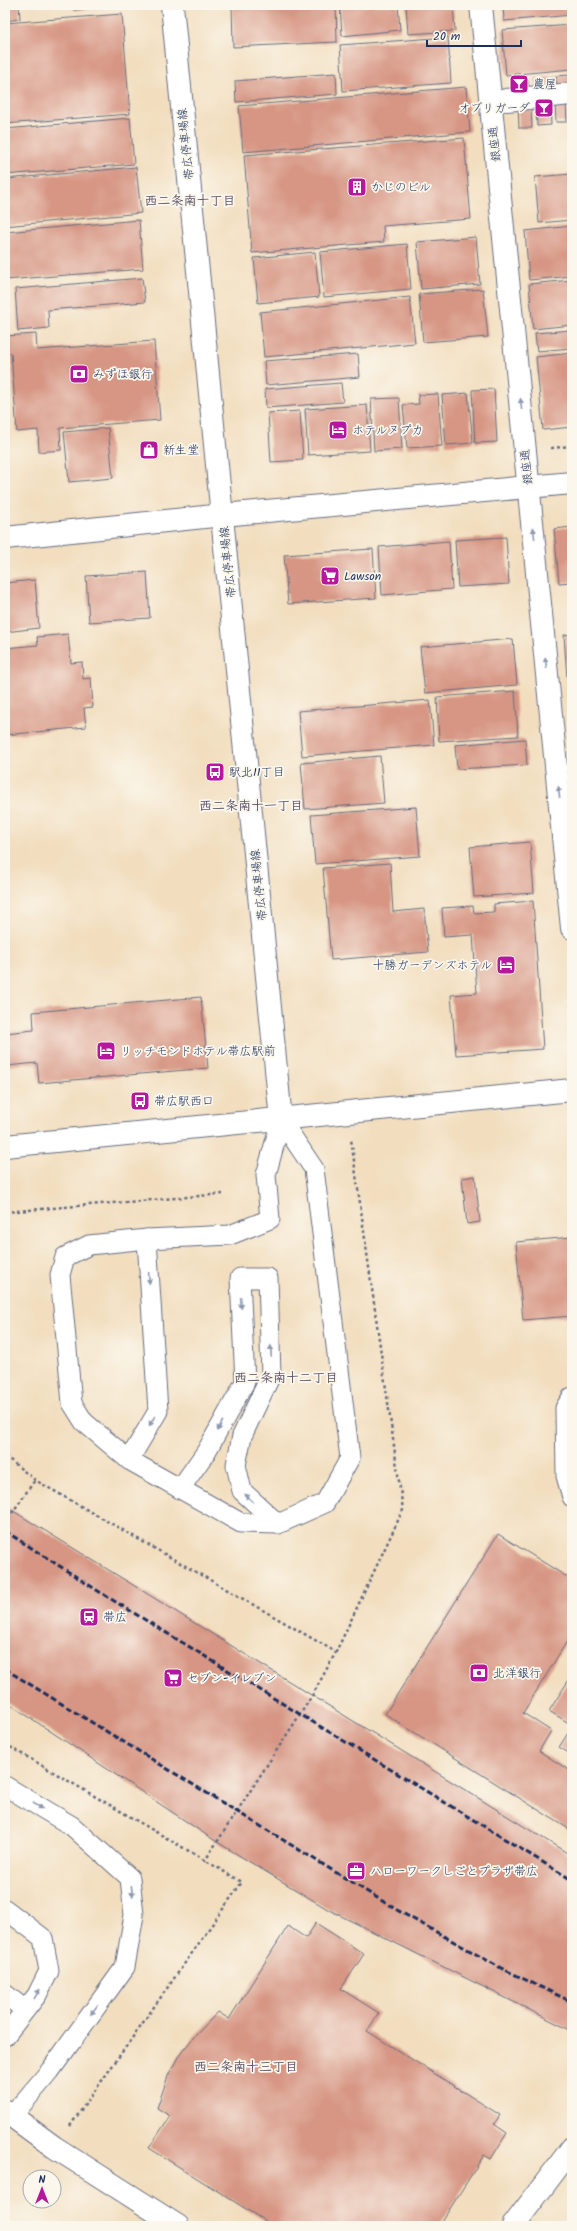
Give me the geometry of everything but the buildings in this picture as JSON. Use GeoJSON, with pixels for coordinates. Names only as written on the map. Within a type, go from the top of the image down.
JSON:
{"type":"FeatureCollection","features":[{"type":"Feature","properties":{"kind":"street","name":"帯広停車場線"},"geometry":{"type":"LineString","coordinates":[[172,5],[281,1120]]}},
{"type":"Feature","properties":{"kind":"street","name":"銀座通"},"geometry":{"type":"LineString","coordinates":[[481,5],[572,928]]}},
{"type":"Feature","properties":{"kind":"street"},"geometry":{"type":"LineString","coordinates":[[506,100],[572,94]]}},
{"type":"Feature","properties":{"kind":"street"},"geometry":{"type":"LineString","coordinates":[[5,538],[223,515],[572,484]]}},
{"type":"Feature","properties":{"kind":"street"},"geometry":{"type":"LineString","coordinates":[[5,1146],[281,1120],[572,1090]]}},
{"type":"Feature","properties":{"kind":"street"},"geometry":{"type":"LineString","coordinates":[[7,2117],[178,2226]]}},
{"type":"Feature","properties":{"kind":"street"},"geometry":{"type":"LineString","coordinates":[[512,2226],[572,2148]]}},
{"type":"Feature","properties":{"kind":"lane"},"geometry":{"type":"LineString","coordinates":[[281,1120],[314,1169],[350,1458],[325,1503],[278,1524],[241,1523],[129,1460],[84,1422],[72,1403],[60,1275],[65,1257],[89,1245],[147,1239],[230,1235],[270,1219],[266,1175],[281,1120]]}},
{"type":"Feature","properties":{"kind":"lane"},"geometry":{"type":"LineString","coordinates":[[129,1460],[158,1411],[147,1239]]}},
{"type":"Feature","properties":{"kind":"lane"},"geometry":{"type":"LineString","coordinates":[[180,1489],[206,1452],[245,1382],[240,1278],[268,1278],[271,1375],[242,1436],[236,1465],[242,1491],[278,1524]]}},
{"type":"Feature","properties":{"kind":"lane"},"geometry":{"type":"LineString","coordinates":[[572,1397],[565,1408],[566,1476],[572,1497]]}},
{"type":"Feature","properties":{"kind":"lane"},"geometry":{"type":"LineString","coordinates":[[5,1786],[72,1826],[130,1878],[134,1915],[125,1967],[50,2071],[7,2117]]}},
{"type":"Feature","properties":{"kind":"lane"},"geometry":{"type":"LineString","coordinates":[[5,1908],[43,1938],[49,1971],[37,1995],[5,2036]]}},
{"type":"Feature","properties":{"kind":"lane"},"geometry":{"type":"LineString","coordinates":[[5,1994],[25,2010]]}},
{"type":"Feature","properties":{"kind":"path"},"geometry":{"type":"LineString","coordinates":[[204,1862],[312,1696],[336,1652],[404,1510],[348,1113]]}},
{"type":"Feature","properties":{"kind":"path"},"geometry":{"type":"LineString","coordinates":[[5,1212],[223,1194]]}},
{"type":"Feature","properties":{"kind":"path"},"geometry":{"type":"LineString","coordinates":[[5,1456],[35,1480],[336,1652]]}},
{"type":"Feature","properties":{"kind":"path"},"geometry":{"type":"LineString","coordinates":[[5,1523],[35,1480]]}},
{"type":"Feature","properties":{"kind":"path"},"geometry":{"type":"LineString","coordinates":[[5,1744],[204,1862],[242,1882],[54,2147]]}},
{"type":"Feature","properties":{"kind":"railway"},"geometry":{"type":"LineString","coordinates":[[5,1531],[106,1596],[572,1880]]}},
{"type":"Feature","properties":{"kind":"railway"},"geometry":{"type":"LineString","coordinates":[[5,1669],[397,1910],[501,1968],[572,2002]]}},
{"type":"Feature","properties":{"kind":"place","name":"農屋"},"geometry":{"type":"Point","coordinates":[519,84]}},
{"type":"Feature","properties":{"kind":"place","name":"オブリガーダ"},"geometry":{"type":"Point","coordinates":[544,108]}},
{"type":"Feature","properties":{"kind":"place","name":"かじのビル"},"geometry":{"type":"Point","coordinates":[357,187]}},
{"type":"Feature","properties":{"kind":"place","name":"みずほ銀行"},"geometry":{"type":"Point","coordinates":[79,374]}},
{"type":"Feature","properties":{"kind":"place","name":"ホテルヌプカ"},"geometry":{"type":"Point","coordinates":[338,430]}},
{"type":"Feature","properties":{"kind":"place","name":"新生堂"},"geometry":{"type":"Point","coordinates":[149,450]}},
{"type":"Feature","properties":{"kind":"place","name":"Lawson"},"geometry":{"type":"Point","coordinates":[330,576]}},
{"type":"Feature","properties":{"kind":"place","name":"駅北11丁目"},"geometry":{"type":"Point","coordinates":[215,772]}},
{"type":"Feature","properties":{"kind":"place","name":"十勝ガーデンズホテル"},"geometry":{"type":"Point","coordinates":[506,965]}},
{"type":"Feature","properties":{"kind":"place","name":"リッチモンドホテル帯広駅前"},"geometry":{"type":"Point","coordinates":[106,1051]}},
{"type":"Feature","properties":{"kind":"place","name":"帯広駅西口"},"geometry":{"type":"Point","coordinates":[140,1101]}},
{"type":"Feature","properties":{"kind":"place","name":"帯広"},"geometry":{"type":"Point","coordinates":[89,1617]}},
{"type":"Feature","properties":{"kind":"place","name":"北洋銀行"},"geometry":{"type":"Point","coordinates":[479,1673]}},
{"type":"Feature","properties":{"kind":"place","name":"セブン-イレブン"},"geometry":{"type":"Point","coordinates":[173,1678]}},
{"type":"Feature","properties":{"kind":"place","name":"ハローワークしごとプラザ帯広"},"geometry":{"type":"Point","coordinates":[356,1871]}},
{"type":"Feature","properties":{"kind":"district","name":"西二条南十丁目"},"geometry":{"type":"Point","coordinates":[190,201]}},
{"type":"Feature","properties":{"kind":"district","name":"西二条南十一丁目"},"geometry":{"type":"Point","coordinates":[251,806]}},
{"type":"Feature","properties":{"kind":"district","name":"西二条南十二丁目"},"geometry":{"type":"Point","coordinates":[286,1378]}},
{"type":"Feature","properties":{"kind":"district","name":"西二条南十三丁目"},"geometry":{"type":"Point","coordinates":[246,2067]}}]}
